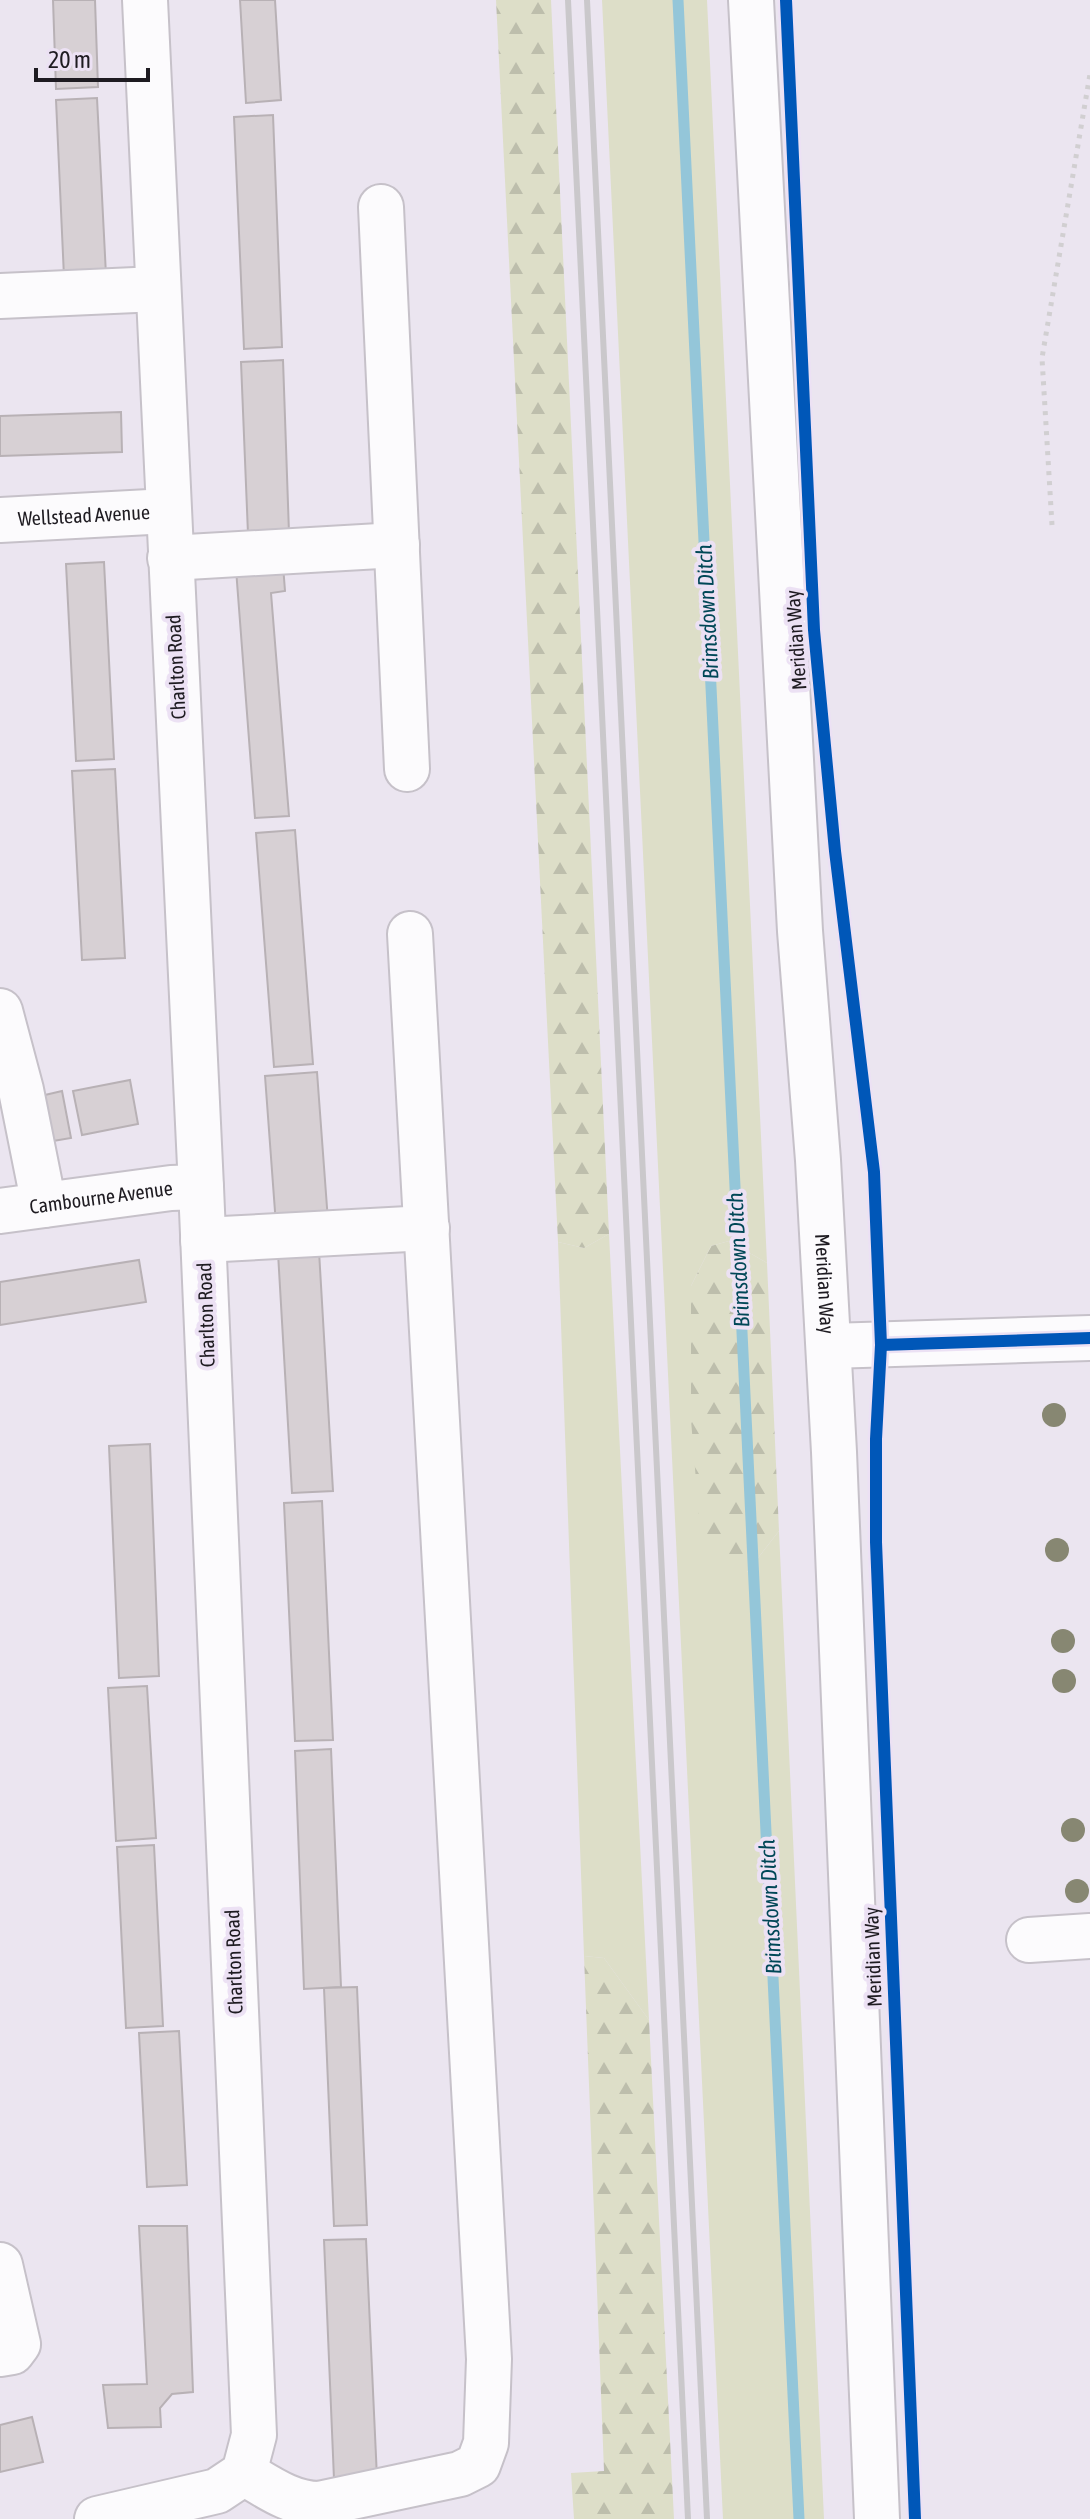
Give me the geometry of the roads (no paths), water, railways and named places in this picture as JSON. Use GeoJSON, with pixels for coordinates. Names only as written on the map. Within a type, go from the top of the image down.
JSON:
{"type":"FeatureCollection","features":[{"type":"Feature","properties":{"kind":"street","name":"Charlton Road"},"geometry":{"type":"LineString","coordinates":[[145,0],[201,1187],[254,2435],[230,2494]]}},
{"type":"Feature","properties":{"kind":"street","name":"Meridian Way"},"geometry":{"type":"LineString","coordinates":[[751,0],[800,931],[829,1346],[877,2519]]}},
{"type":"Feature","properties":{"kind":"street"},"geometry":{"type":"LineString","coordinates":[[381,207],[407,769]]}},
{"type":"Feature","properties":{"kind":"street"},"geometry":{"type":"LineString","coordinates":[[0,296],[158,289]]}},
{"type":"Feature","properties":{"kind":"street","name":"Wellstead Avenue"},"geometry":{"type":"LineString","coordinates":[[0,520],[168,511]]}},
{"type":"Feature","properties":{"kind":"street"},"geometry":{"type":"LineString","coordinates":[[170,558],[397,545]]}},
{"type":"Feature","properties":{"kind":"street"},"geometry":{"type":"LineString","coordinates":[[97,2519],[230,2494],[289,2498],[303,2504],[319,2504],[460,2474],[478,2465],[486,2443],[489,2359],[410,934]]}},
{"type":"Feature","properties":{"kind":"street"},"geometry":{"type":"LineString","coordinates":[[0,1011],[21,1090],[44,1205]]}},
{"type":"Feature","properties":{"kind":"street","name":"Cambourne Avenue"},"geometry":{"type":"LineString","coordinates":[[0,1211],[201,1187]]}},
{"type":"Feature","properties":{"kind":"street"},"geometry":{"type":"LineString","coordinates":[[203,1240],[427,1228]]}},
{"type":"Feature","properties":{"kind":"street"},"geometry":{"type":"LineString","coordinates":[[829,1346],[1090,1338]]}},
{"type":"Feature","properties":{"kind":"street"},"geometry":{"type":"LineString","coordinates":[[1029,1940],[1090,1936]]}},
{"type":"Feature","properties":{"kind":"street"},"geometry":{"type":"LineString","coordinates":[[0,2265],[18,2344],[12,2352],[0,2354]]}},
{"type":"Feature","properties":{"kind":"waterway","name":"Brimsdown Ditch"},"geometry":{"type":"LineString","coordinates":[[678,0],[799,2519]]}},
{"type":"Feature","properties":{"kind":"railway"},"geometry":{"type":"LineString","coordinates":[[568,0],[688,2519]]}},
{"type":"Feature","properties":{"kind":"railway"},"geometry":{"type":"LineString","coordinates":[[587,0],[707,2519]]}}]}
